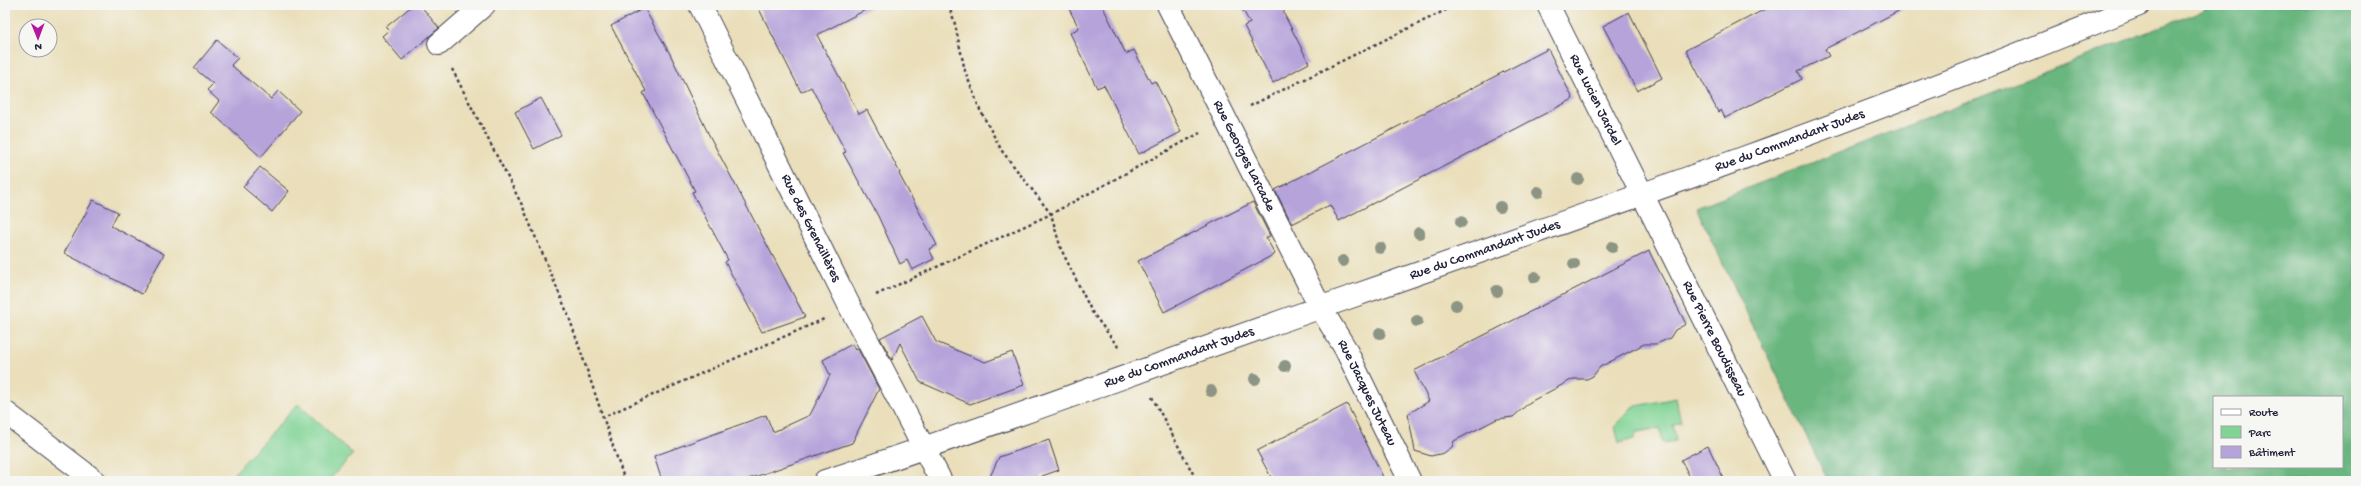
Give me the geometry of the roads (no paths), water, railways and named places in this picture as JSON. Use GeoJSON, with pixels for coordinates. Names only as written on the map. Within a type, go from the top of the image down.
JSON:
{"type":"FeatureCollection","features":[{"type":"Feature","properties":{"kind":"street"},"geometry":{"type":"LineString","coordinates":[[439,44],[484,5]]}},
{"type":"Feature","properties":{"kind":"street","name":"Rue des Grenaillères"},"geometry":{"type":"LineString","coordinates":[[700,5],[850,307],[941,481]]}},
{"type":"Feature","properties":{"kind":"street","name":"Rue Georges Larcade"},"geometry":{"type":"LineString","coordinates":[[1168,5],[1320,307]]}},
{"type":"Feature","properties":{"kind":"street","name":"Rue du Commandant Judes"},"geometry":{"type":"LineString","coordinates":[[825,481],[925,449],[1320,307],[1644,196],[2000,63],[2139,5]]}},
{"type":"Feature","properties":{"kind":"street","name":"Rue Lucien Jardel"},"geometry":{"type":"LineString","coordinates":[[1551,6],[1644,196]]}},
{"type":"Feature","properties":{"kind":"street","name":"Rue Pierre Boudisseau"},"geometry":{"type":"LineString","coordinates":[[1644,196],[1785,481]]}},
{"type":"Feature","properties":{"kind":"street","name":"Rue Jacques Juteau"},"geometry":{"type":"LineString","coordinates":[[1320,307],[1345,348],[1410,481]]}},
{"type":"Feature","properties":{"kind":"street"},"geometry":{"type":"LineString","coordinates":[[5,412],[95,481]]}}]}
